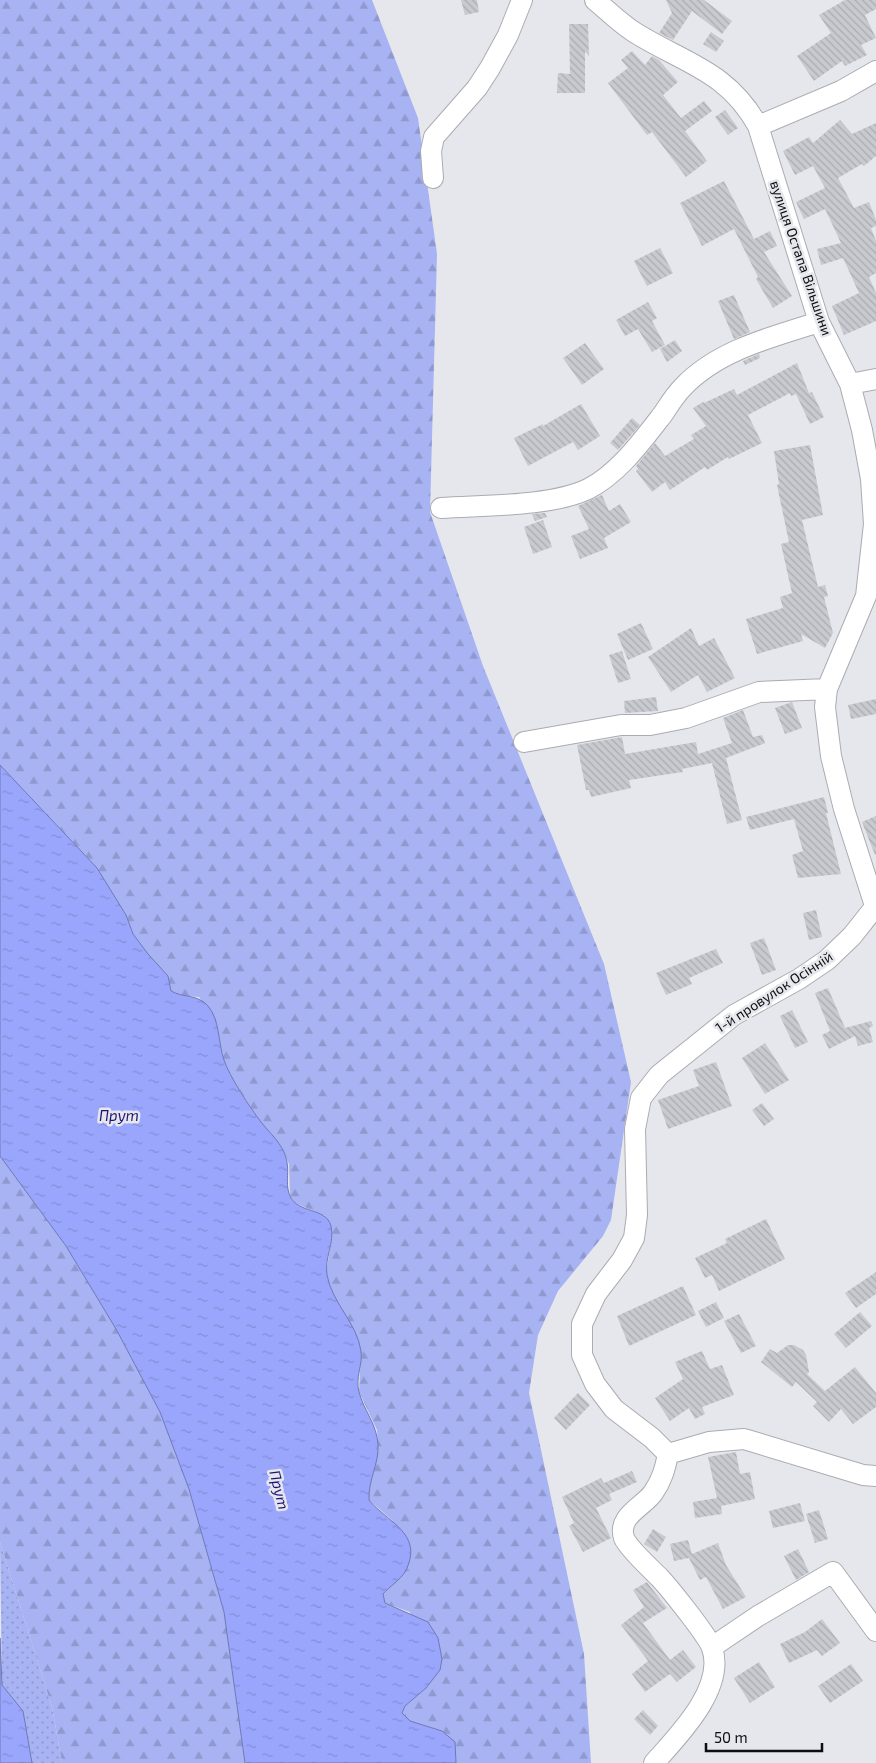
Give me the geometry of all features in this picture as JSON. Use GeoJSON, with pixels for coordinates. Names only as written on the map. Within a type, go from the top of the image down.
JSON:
{"type":"FeatureCollection","features":[{"type":"Feature","properties":{"kind":"street"},"geometry":{"type":"LineString","coordinates":[[434,178],[431,151],[434,136],[477,88],[490,68],[508,35],[522,0]]}},
{"type":"Feature","properties":{"kind":"street","name":"вулиця Остапа Вільшини"},"geometry":{"type":"LineString","coordinates":[[595,0],[634,32],[687,59],[737,94],[758,126],[819,322],[850,384],[862,430],[871,479],[874,524],[866,596],[827,689],[826,721],[831,756],[844,809],[876,908]]}},
{"type":"Feature","properties":{"kind":"street"},"geometry":{"type":"LineString","coordinates":[[758,126],[841,91],[876,71]]}},
{"type":"Feature","properties":{"kind":"street"},"geometry":{"type":"LineString","coordinates":[[441,508],[557,499],[588,489],[612,472],[643,439],[683,387],[711,363],[740,350],[819,322]]}},
{"type":"Feature","properties":{"kind":"street"},"geometry":{"type":"LineString","coordinates":[[850,384],[876,379]]}},
{"type":"Feature","properties":{"kind":"street"},"geometry":{"type":"LineString","coordinates":[[524,742],[620,725],[650,725],[686,718],[759,692],[827,689]]}},
{"type":"Feature","properties":{"kind":"street","name":"1-й провулок Осінній"},"geometry":{"type":"LineString","coordinates":[[668,1454],[652,1438],[614,1409],[595,1384],[582,1355],[582,1324],[596,1294],[622,1260],[634,1238],[637,1215],[635,1129],[641,1098],[659,1075],[734,1015],[798,979],[827,960],[852,936],[876,908]]}},
{"type":"Feature","properties":{"kind":"street"},"geometry":{"type":"LineString","coordinates":[[654,1763],[691,1720],[710,1686],[715,1664],[712,1647],[666,1585],[624,1539],[623,1525],[632,1512],[652,1495],[664,1475],[668,1454],[709,1442],[744,1439],[863,1476],[876,1476]]}},
{"type":"Feature","properties":{"kind":"street"},"geometry":{"type":"LineString","coordinates":[[712,1647],[758,1616],[833,1572],[876,1631]]}},
{"type":"Feature","properties":{"kind":"green space"},"geometry":{"type":"Polygon","coordinates":[[[0,0],[372,0],[418,118],[437,254],[430,512],[483,666],[604,964],[631,1082],[611,1220],[603,1236],[558,1291],[538,1335],[529,1393],[584,1654],[591,1763],[456,1763],[454,1742],[442,1731],[410,1721],[402,1713],[405,1706],[426,1688],[410,1612],[385,1603],[383,1595],[390,1585],[404,1574],[393,1521],[369,1500],[368,1487],[378,1447],[377,1430],[359,1392],[361,1351],[354,1332],[331,1293],[326,1273],[332,1238],[325,1216],[295,1203],[290,1196],[289,1164],[281,1146],[259,1120],[233,1080],[224,1061],[214,1016],[199,997],[177,995],[171,991],[168,976],[147,954],[133,934],[126,915],[97,868],[0,765],[0,0]]]}},
{"type":"Feature","properties":{"kind":"green space"},"geometry":{"type":"Polygon","coordinates":[[[0,1156],[66,1246],[116,1329],[160,1412],[189,1489],[224,1612],[245,1763],[62,1763],[52,1707],[0,1542],[0,1156]]]}},
{"type":"Feature","properties":{"kind":"green space"},"geometry":{"type":"Polygon","coordinates":[[[0,1542],[52,1707],[62,1763],[32,1763],[23,1711],[2,1685],[0,1542]]]}},
{"type":"Feature","properties":{"kind":"water","name":"Прут"},"geometry":{"type":"Polygon","coordinates":[[[0,765],[97,868],[126,915],[133,934],[168,976],[171,991],[200,1000],[208,1006],[215,1018],[222,1053],[230,1075],[284,1153],[290,1196],[299,1206],[324,1216],[331,1226],[332,1238],[326,1269],[327,1275],[334,1295],[359,1341],[361,1356],[358,1387],[377,1437],[378,1452],[370,1486],[369,1500],[402,1530],[410,1548],[410,1559],[405,1572],[383,1594],[385,1603],[428,1622],[438,1638],[442,1659],[440,1670],[426,1688],[405,1706],[402,1713],[410,1721],[442,1731],[455,1742],[456,1763],[245,1763],[224,1612],[189,1489],[160,1412],[116,1329],[66,1246],[0,1156],[0,765]]]}},
{"type":"Feature","properties":{"kind":"water"},"geometry":{"type":"Polygon","coordinates":[[[0,1638],[2,1685],[23,1711],[32,1763],[0,1763],[0,1638]]]}},
{"type":"Feature","properties":{"kind":"building"},"geometry":{"type":"Polygon","coordinates":[[[461,0],[477,0],[479,12],[465,15],[461,0]]]}},
{"type":"Feature","properties":{"kind":"building"},"geometry":{"type":"Polygon","coordinates":[[[666,0],[704,0],[732,21],[722,34],[692,11],[673,40],[659,33],[672,13],[666,0]]]}},
{"type":"Feature","properties":{"kind":"building"},"geometry":{"type":"Polygon","coordinates":[[[845,0],[876,0],[876,9],[865,15],[876,38],[861,45],[867,55],[845,66],[842,61],[814,81],[797,56],[831,33],[819,15],[845,0]]]}},
{"type":"Feature","properties":{"kind":"building"},"geometry":{"type":"Polygon","coordinates":[[[569,24],[588,24],[589,56],[585,51],[585,93],[557,93],[558,73],[570,74],[569,24]]]}},
{"type":"Feature","properties":{"kind":"building"},"geometry":{"type":"Polygon","coordinates":[[[711,32],[724,41],[716,52],[703,44],[711,32]]]}},
{"type":"Feature","properties":{"kind":"building"},"geometry":{"type":"Polygon","coordinates":[[[632,51],[645,65],[652,56],[659,60],[678,82],[663,95],[681,118],[704,101],[712,111],[685,131],[707,161],[686,177],[652,132],[647,135],[608,83],[628,68],[621,60],[632,51]]]}},
{"type":"Feature","properties":{"kind":"building"},"geometry":{"type":"Polygon","coordinates":[[[725,110],[738,128],[728,135],[715,117],[725,110]]]}},
{"type":"Feature","properties":{"kind":"building"},"geometry":{"type":"Polygon","coordinates":[[[840,120],[852,134],[876,123],[876,156],[864,166],[862,164],[838,178],[854,208],[869,202],[876,220],[876,226],[871,228],[876,241],[876,273],[869,277],[876,293],[876,321],[844,335],[832,306],[859,293],[843,258],[821,265],[817,249],[841,243],[825,209],[804,219],[796,202],[825,188],[813,166],[795,175],[783,151],[809,137],[813,143],[840,120]]]}},
{"type":"Feature","properties":{"kind":"building"},"geometry":{"type":"Polygon","coordinates":[[[724,181],[754,239],[770,231],[777,246],[764,252],[792,296],[773,308],[756,279],[758,277],[734,229],[702,246],[680,203],[724,181]]]}},
{"type":"Feature","properties":{"kind":"building"},"geometry":{"type":"Polygon","coordinates":[[[660,248],[673,273],[647,286],[634,261],[660,248]]]}},
{"type":"Feature","properties":{"kind":"building"},"geometry":{"type":"Polygon","coordinates":[[[734,295],[750,332],[734,339],[718,301],[734,295]]]}},
{"type":"Feature","properties":{"kind":"building"},"geometry":{"type":"Polygon","coordinates":[[[648,302],[657,318],[652,321],[665,345],[652,352],[638,329],[625,336],[616,320],[648,302]]]}},
{"type":"Feature","properties":{"kind":"building"},"geometry":{"type":"Polygon","coordinates":[[[675,340],[682,351],[667,362],[660,349],[675,340]]]}},
{"type":"Feature","properties":{"kind":"building"},"geometry":{"type":"Polygon","coordinates":[[[585,343],[604,369],[582,385],[563,358],[585,343]]]}},
{"type":"Feature","properties":{"kind":"building"},"geometry":{"type":"Polygon","coordinates":[[[759,354],[760,358],[745,365],[743,361],[759,354]]]}},
{"type":"Feature","properties":{"kind":"building"},"geometry":{"type":"Polygon","coordinates":[[[797,363],[809,393],[812,392],[824,417],[810,424],[796,394],[791,396],[790,393],[748,415],[762,443],[729,459],[728,457],[707,470],[705,467],[670,490],[665,482],[652,492],[636,471],[638,469],[636,466],[655,443],[665,456],[694,439],[691,435],[706,426],[693,408],[734,389],[737,395],[797,363]]]}},
{"type":"Feature","properties":{"kind":"building"},"geometry":{"type":"Polygon","coordinates":[[[581,404],[600,436],[578,450],[573,442],[528,466],[514,438],[543,424],[543,426],[581,404]]]}},
{"type":"Feature","properties":{"kind":"building"},"geometry":{"type":"Polygon","coordinates":[[[632,418],[640,425],[618,450],[610,443],[632,418]]]}},
{"type":"Feature","properties":{"kind":"building"},"geometry":{"type":"Polygon","coordinates":[[[810,445],[823,515],[802,520],[818,587],[825,585],[828,596],[824,597],[833,633],[825,648],[801,634],[803,641],[757,654],[746,619],[783,608],[780,597],[792,593],[781,544],[789,542],[777,485],[779,484],[774,451],[810,445]]]}},
{"type":"Feature","properties":{"kind":"building"},"geometry":{"type":"Polygon","coordinates":[[[602,495],[609,511],[620,504],[631,522],[604,538],[608,548],[580,559],[571,536],[589,529],[578,506],[602,495]]]}},
{"type":"Feature","properties":{"kind":"building"},"geometry":{"type":"Polygon","coordinates":[[[545,513],[547,517],[535,521],[532,514],[545,513]]]}},
{"type":"Feature","properties":{"kind":"building"},"geometry":{"type":"Polygon","coordinates":[[[543,520],[552,547],[533,554],[524,527],[543,520]]]}},
{"type":"Feature","properties":{"kind":"building"},"geometry":{"type":"Polygon","coordinates":[[[641,623],[653,649],[628,660],[617,634],[641,623]]]}},
{"type":"Feature","properties":{"kind":"building"},"geometry":{"type":"Polygon","coordinates":[[[691,628],[699,646],[714,638],[735,678],[707,692],[698,675],[671,692],[648,657],[691,628]]]}},
{"type":"Feature","properties":{"kind":"building"},"geometry":{"type":"Polygon","coordinates":[[[622,651],[631,679],[618,683],[609,655],[622,651]]]}},
{"type":"Feature","properties":{"kind":"building"},"geometry":{"type":"Polygon","coordinates":[[[656,697],[658,711],[625,713],[624,701],[656,697]]]}},
{"type":"Feature","properties":{"kind":"building"},"geometry":{"type":"Polygon","coordinates":[[[876,699],[876,714],[851,719],[848,705],[876,699]]]}},
{"type":"Feature","properties":{"kind":"building"},"geometry":{"type":"Polygon","coordinates":[[[792,702],[802,728],[785,734],[775,708],[792,702]]]}},
{"type":"Feature","properties":{"kind":"building"},"geometry":{"type":"Polygon","coordinates":[[[743,710],[753,737],[762,735],[765,743],[726,758],[742,820],[727,824],[712,763],[682,769],[683,772],[629,780],[631,788],[591,797],[589,790],[586,790],[577,745],[622,737],[625,754],[696,742],[698,754],[732,743],[723,718],[743,710]]]}},
{"type":"Feature","properties":{"kind":"building"},"geometry":{"type":"Polygon","coordinates":[[[824,797],[841,874],[798,878],[792,855],[803,851],[794,819],[750,830],[746,817],[824,797]]]}},
{"type":"Feature","properties":{"kind":"building"},"geometry":{"type":"Polygon","coordinates":[[[876,816],[876,854],[875,855],[862,822],[876,816]]]}},
{"type":"Feature","properties":{"kind":"building"},"geometry":{"type":"Polygon","coordinates":[[[816,910],[822,937],[809,940],[803,913],[816,910]]]}},
{"type":"Feature","properties":{"kind":"building"},"geometry":{"type":"Polygon","coordinates":[[[764,938],[776,970],[762,975],[750,943],[764,938]]]}},
{"type":"Feature","properties":{"kind":"building"},"geometry":{"type":"Polygon","coordinates":[[[716,949],[723,963],[689,978],[692,984],[666,995],[656,973],[716,949]]]}},
{"type":"Feature","properties":{"kind":"building"},"geometry":{"type":"Polygon","coordinates":[[[828,988],[845,1028],[871,1021],[873,1026],[869,1028],[873,1042],[858,1046],[855,1036],[829,1049],[822,1035],[830,1031],[815,993],[828,988]]]}},
{"type":"Feature","properties":{"kind":"building"},"geometry":{"type":"Polygon","coordinates":[[[792,1010],[808,1042],[795,1048],[780,1016],[792,1010]]]}},
{"type":"Feature","properties":{"kind":"building"},"geometry":{"type":"Polygon","coordinates":[[[765,1043],[789,1080],[765,1094],[742,1058],[765,1043]]]}},
{"type":"Feature","properties":{"kind":"building"},"geometry":{"type":"Polygon","coordinates":[[[716,1062],[732,1106],[668,1129],[658,1100],[699,1086],[693,1070],[716,1062]]]}},
{"type":"Feature","properties":{"kind":"building"},"geometry":{"type":"Polygon","coordinates":[[[762,1103],[774,1119],[764,1126],[752,1110],[762,1103]]]}},
{"type":"Feature","properties":{"kind":"building"},"geometry":{"type":"Polygon","coordinates":[[[766,1219],[785,1259],[719,1291],[712,1275],[705,1278],[695,1258],[727,1243],[725,1239],[766,1219]]]}},
{"type":"Feature","properties":{"kind":"building"},"geometry":{"type":"Polygon","coordinates":[[[876,1272],[876,1294],[856,1308],[845,1293],[876,1272]]]}},
{"type":"Feature","properties":{"kind":"building"},"geometry":{"type":"Polygon","coordinates":[[[683,1286],[696,1315],[629,1346],[617,1316],[683,1286]]]}},
{"type":"Feature","properties":{"kind":"building"},"geometry":{"type":"Polygon","coordinates":[[[716,1302],[724,1318],[706,1327],[698,1311],[716,1302]]]}},
{"type":"Feature","properties":{"kind":"building"},"geometry":{"type":"Polygon","coordinates":[[[860,1312],[872,1326],[846,1348],[834,1334],[860,1312]]]}},
{"type":"Feature","properties":{"kind":"building"},"geometry":{"type":"Polygon","coordinates":[[[739,1314],[756,1346],[741,1353],[724,1321],[739,1314]]]}},
{"type":"Feature","properties":{"kind":"building"},"geometry":{"type":"Polygon","coordinates":[[[788,1345],[794,1345],[803,1350],[806,1355],[809,1372],[807,1374],[825,1391],[855,1367],[876,1393],[876,1407],[853,1424],[841,1409],[829,1422],[813,1406],[817,1402],[796,1382],[792,1387],[761,1362],[770,1349],[777,1353],[788,1345]]]}},
{"type":"Feature","properties":{"kind":"building"},"geometry":{"type":"Polygon","coordinates":[[[702,1351],[710,1369],[722,1365],[734,1395],[702,1407],[705,1414],[695,1419],[689,1408],[670,1421],[655,1398],[683,1379],[675,1362],[702,1351]]]}},
{"type":"Feature","properties":{"kind":"building"},"geometry":{"type":"Polygon","coordinates":[[[578,1393],[590,1405],[566,1430],[554,1418],[578,1393]]]}},
{"type":"Feature","properties":{"kind":"building"},"geometry":{"type":"Polygon","coordinates":[[[736,1452],[740,1474],[750,1472],[755,1499],[721,1506],[722,1514],[695,1518],[693,1502],[717,1498],[708,1457],[736,1452]]]}},
{"type":"Feature","properties":{"kind":"building"},"geometry":{"type":"Polygon","coordinates":[[[632,1471],[637,1482],[609,1494],[612,1500],[596,1508],[611,1538],[583,1552],[569,1526],[574,1523],[562,1497],[601,1478],[604,1483],[632,1471]]]}},
{"type":"Feature","properties":{"kind":"building"},"geometry":{"type":"Polygon","coordinates":[[[800,1503],[805,1521],[773,1528],[769,1511],[800,1503]]]}},
{"type":"Feature","properties":{"kind":"building"},"geometry":{"type":"Polygon","coordinates":[[[819,1510],[828,1539],[815,1543],[806,1514],[819,1510]]]}},
{"type":"Feature","properties":{"kind":"building"},"geometry":{"type":"Polygon","coordinates":[[[653,1529],[666,1537],[657,1552],[644,1544],[653,1529]]]}},
{"type":"Feature","properties":{"kind":"building"},"geometry":{"type":"Polygon","coordinates":[[[688,1540],[692,1554],[718,1543],[726,1565],[746,1597],[723,1609],[706,1577],[700,1580],[689,1558],[674,1561],[670,1544],[688,1540]]]}},
{"type":"Feature","properties":{"kind":"building"},"geometry":{"type":"Polygon","coordinates":[[[798,1549],[809,1572],[796,1580],[784,1556],[798,1549]]]}},
{"type":"Feature","properties":{"kind":"building"},"geometry":{"type":"Polygon","coordinates":[[[647,1582],[667,1608],[643,1623],[670,1660],[683,1650],[696,1667],[677,1682],[670,1674],[645,1692],[632,1674],[648,1661],[621,1625],[644,1607],[633,1590],[647,1582]]]}},
{"type":"Feature","properties":{"kind":"building"},"geometry":{"type":"Polygon","coordinates":[[[822,1619],[840,1643],[822,1656],[817,1650],[789,1663],[780,1644],[805,1632],[822,1619]]]}},
{"type":"Feature","properties":{"kind":"building"},"geometry":{"type":"Polygon","coordinates":[[[759,1662],[775,1687],[750,1703],[734,1678],[759,1662]]]}},
{"type":"Feature","properties":{"kind":"building"},"geometry":{"type":"Polygon","coordinates":[[[851,1664],[863,1681],[830,1703],[818,1686],[851,1664]]]}},
{"type":"Feature","properties":{"kind":"building"},"geometry":{"type":"Polygon","coordinates":[[[643,1710],[658,1726],[650,1735],[634,1719],[643,1710]]]}}]}
